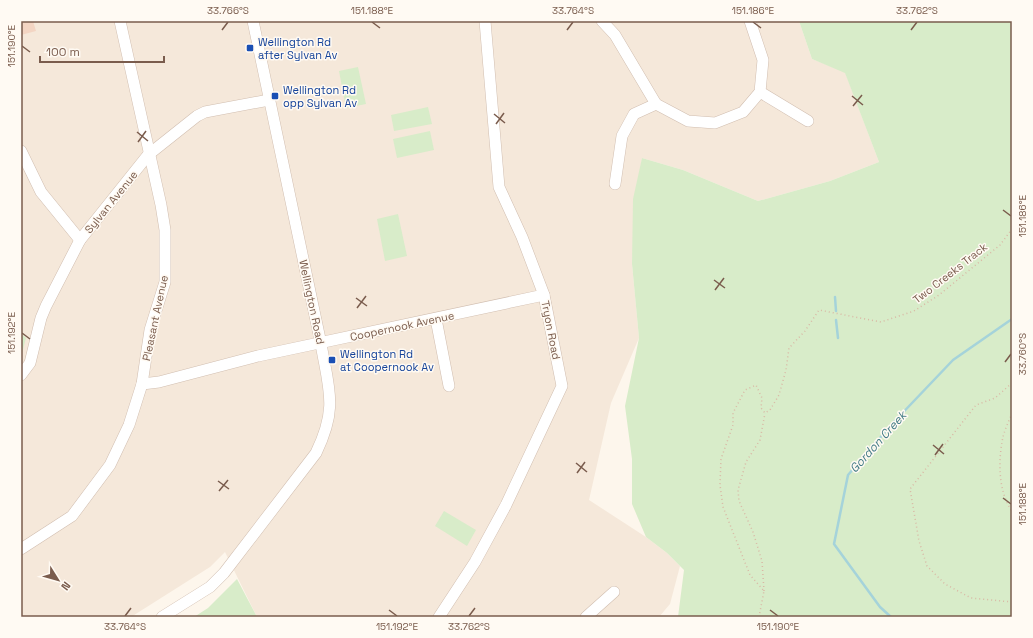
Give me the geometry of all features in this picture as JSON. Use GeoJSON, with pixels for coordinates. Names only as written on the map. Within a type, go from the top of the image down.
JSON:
{"type":"FeatureCollection","features":[{"type":"Feature","properties":{"kind":"street","name":"Pleasant Avenue"},"geometry":{"type":"LineString","coordinates":[[21,549],[65,522],[80,507],[110,465],[129,425],[142,384],[150,330],[163,292],[166,266],[165,230],[161,205],[148,155],[120,21]]}},
{"type":"Feature","properties":{"kind":"street","name":"Wellington Road"},"geometry":{"type":"LineString","coordinates":[[162,617],[217,581],[316,453],[328,425],[331,406],[321,344],[253,21]]}},
{"type":"Feature","properties":{"kind":"street","name":"Tryon Road"},"geometry":{"type":"LineString","coordinates":[[439,617],[475,562],[506,505],[562,386],[544,295],[522,237],[499,187],[485,21]]}},
{"type":"Feature","properties":{"kind":"street"},"geometry":{"type":"LineString","coordinates":[[602,21],[615,35],[656,104],[688,121],[715,123],[743,112],[760,92],[763,60],[750,21]]}},
{"type":"Feature","properties":{"kind":"street"},"geometry":{"type":"LineString","coordinates":[[760,92],[808,121]]}},
{"type":"Feature","properties":{"kind":"street","name":"Sylvan Avenue"},"geometry":{"type":"LineString","coordinates":[[21,375],[30,363],[41,318],[46,306],[80,240],[148,155],[197,116],[205,112],[269,100]]}},
{"type":"Feature","properties":{"kind":"street"},"geometry":{"type":"LineString","coordinates":[[615,184],[622,136],[634,114],[656,104]]}},
{"type":"Feature","properties":{"kind":"street"},"geometry":{"type":"LineString","coordinates":[[21,151],[41,192],[80,240]]}},
{"type":"Feature","properties":{"kind":"street","name":"Coopernook Avenue"},"geometry":{"type":"LineString","coordinates":[[142,384],[159,382],[258,356],[321,344],[544,295]]}},
{"type":"Feature","properties":{"kind":"street"},"geometry":{"type":"LineString","coordinates":[[436,319],[449,386]]}},
{"type":"Feature","properties":{"kind":"street"},"geometry":{"type":"LineString","coordinates":[[586,617],[614,592]]}},
{"type":"Feature","properties":{"kind":"path","name":"Two Creeks Track"},"geometry":{"type":"LineString","coordinates":[[765,413],[770,410],[778,395],[786,370],[789,348],[805,331],[819,310],[881,322],[914,311],[939,295],[1000,245],[1012,229]]}},
{"type":"Feature","properties":{"kind":"path"},"geometry":{"type":"LineString","coordinates":[[1012,383],[995,398],[976,405],[910,489],[919,541],[928,566],[945,584],[971,598],[1012,602]]}},
{"type":"Feature","properties":{"kind":"path"},"geometry":{"type":"LineString","coordinates":[[759,617],[764,591],[762,560],[753,532],[739,501],[738,490],[746,462],[760,440],[765,413],[760,408],[762,398],[756,385],[745,390],[733,413],[733,425],[721,459],[720,485],[723,507],[750,575],[764,591]]}},
{"type":"Feature","properties":{"kind":"path"},"geometry":{"type":"LineString","coordinates":[[1012,413],[1003,436],[1000,473],[1006,503],[1012,511]]}},
{"type":"Feature","properties":{"kind":"shaded area"},"geometry":{"type":"Polygon","coordinates":[[[21,21],[799,21],[812,59],[845,72],[879,162],[830,181],[758,201],[683,170],[642,158],[632,264],[639,338],[611,403],[589,500],[646,537],[667,553],[680,566],[670,604],[659,617],[257,617],[225,552],[210,567],[131,617],[21,617],[21,21]]]}},
{"type":"Feature","properties":{"kind":"green space"},"geometry":{"type":"Polygon","coordinates":[[[799,21],[1012,21],[1012,617],[678,617],[684,570],[667,553],[646,537],[632,504],[632,459],[625,406],[639,338],[632,264],[633,199],[642,158],[683,170],[758,201],[830,181],[879,162],[845,73],[812,59],[799,21]]]}},
{"type":"Feature","properties":{"kind":"green space"},"geometry":{"type":"Polygon","coordinates":[[[358,67],[366,104],[346,108],[339,71],[358,67]]]}},
{"type":"Feature","properties":{"kind":"green space"},"geometry":{"type":"Polygon","coordinates":[[[428,107],[432,124],[394,131],[391,115],[428,107]]]}},
{"type":"Feature","properties":{"kind":"green space"},"geometry":{"type":"Polygon","coordinates":[[[430,131],[434,150],[397,158],[393,139],[430,131]]]}},
{"type":"Feature","properties":{"kind":"green space"},"geometry":{"type":"Polygon","coordinates":[[[398,214],[407,256],[385,261],[377,219],[398,214]]]}},
{"type":"Feature","properties":{"kind":"green space"},"geometry":{"type":"Polygon","coordinates":[[[21,333],[26,338],[21,357],[21,333]]]}},
{"type":"Feature","properties":{"kind":"green space"},"geometry":{"type":"Polygon","coordinates":[[[444,511],[476,530],[467,546],[435,526],[444,511]]]}},
{"type":"Feature","properties":{"kind":"green space"},"geometry":{"type":"Polygon","coordinates":[[[237,579],[257,617],[194,617],[208,608],[237,579]]]}},
{"type":"Feature","properties":{"kind":"building"},"geometry":{"type":"Polygon","coordinates":[[[21,21],[33,21],[36,31],[21,35],[21,21]]]}},
{"type":"Feature","properties":{"kind":"waterway"},"geometry":{"type":"LineString","coordinates":[[835,297],[836,311]]}},
{"type":"Feature","properties":{"kind":"waterway","name":"Gordon Creek"},"geometry":{"type":"LineString","coordinates":[[891,617],[880,607],[834,544],[848,475],[892,424],[953,360],[1012,319]]}},
{"type":"Feature","properties":{"kind":"waterway"},"geometry":{"type":"LineString","coordinates":[[836,320],[838,338]]}},
{"type":"Feature","properties":{"kind":"place","name":"Wellington Rd after Sylvan Av"},"geometry":{"type":"Point","coordinates":[250,48]}},
{"type":"Feature","properties":{"kind":"place","name":"Wellington Rd opp Sylvan Av"},"geometry":{"type":"Point","coordinates":[275,96]}},
{"type":"Feature","properties":{"kind":"place","name":"Wellington Rd at Coopernook Av"},"geometry":{"type":"Point","coordinates":[332,360]}}]}
